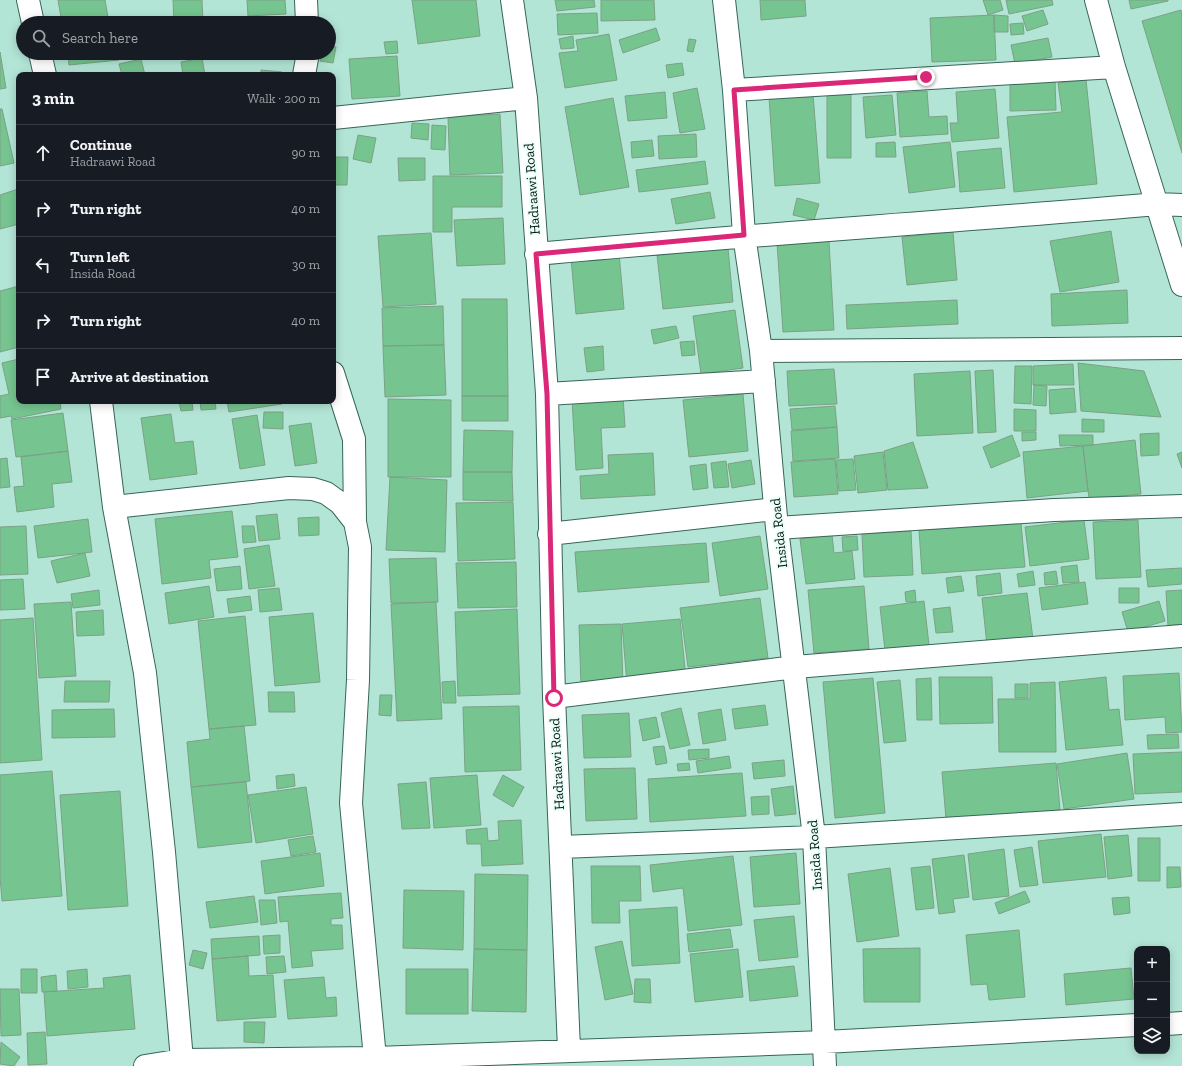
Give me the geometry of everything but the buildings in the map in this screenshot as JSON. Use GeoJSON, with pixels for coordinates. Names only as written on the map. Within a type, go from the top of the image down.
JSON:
{"type":"FeatureCollection","features":[{"type":"Feature","properties":{"kind":"street"},"geometry":{"type":"LineString","coordinates":[[28,0],[31,16]]}},
{"type":"Feature","properties":{"kind":"street"},"geometry":{"type":"LineString","coordinates":[[306,0],[307,16]]}},
{"type":"Feature","properties":{"kind":"street","name":"Hadraawi Road"},"geometry":{"type":"LineString","coordinates":[[512,0],[526,98],[547,394],[549,534],[554,698],[570,1050]]}},
{"type":"Feature","properties":{"kind":"street","name":"Insida Road"},"geometry":{"type":"LineString","coordinates":[[724,0],[734,90],[744,235],[761,351],[776,519],[814,836],[825,1066]]}},
{"type":"Feature","properties":{"kind":"street"},"geometry":{"type":"LineString","coordinates":[[1096,0],[1114,67],[1182,285]]}},
{"type":"Feature","properties":{"kind":"street"},"geometry":{"type":"LineString","coordinates":[[41,60],[43,72]]}},
{"type":"Feature","properties":{"kind":"street"},"geometry":{"type":"LineString","coordinates":[[305,72],[307,60]]}},
{"type":"Feature","properties":{"kind":"street"},"geometry":{"type":"LineString","coordinates":[[734,90],[1114,67]]}},
{"type":"Feature","properties":{"kind":"street"},"geometry":{"type":"LineString","coordinates":[[336,118],[526,98]]}},
{"type":"Feature","properties":{"kind":"street"},"geometry":{"type":"LineString","coordinates":[[536,254],[744,235],[953,222],[1157,204],[1182,205]]}},
{"type":"Feature","properties":{"kind":"street"},"geometry":{"type":"LineString","coordinates":[[761,351],[1182,348]]}},
{"type":"Feature","properties":{"kind":"street"},"geometry":{"type":"LineString","coordinates":[[547,394],[764,381]]}},
{"type":"Feature","properties":{"kind":"street"},"geometry":{"type":"LineString","coordinates":[[336,382],[354,439],[355,522],[360,547],[358,649],[351,803],[376,1062]]}},
{"type":"Feature","properties":{"kind":"street"},"geometry":{"type":"LineString","coordinates":[[101,404],[114,506],[145,673],[164,852],[182,1060]]}},
{"type":"Feature","properties":{"kind":"street"},"geometry":{"type":"LineString","coordinates":[[114,506],[289,488],[313,489],[326,492],[340,503],[355,522]]}},
{"type":"Feature","properties":{"kind":"street"},"geometry":{"type":"LineString","coordinates":[[549,534],[776,519],[1182,506]]}},
{"type":"Feature","properties":{"kind":"street"},"geometry":{"type":"LineString","coordinates":[[554,698],[795,668],[1182,636]]}},
{"type":"Feature","properties":{"kind":"street"},"geometry":{"type":"LineString","coordinates":[[561,847],[814,836],[1182,814]]}},
{"type":"Feature","properties":{"kind":"street"},"geometry":{"type":"LineString","coordinates":[[1170,1024],[1182,1023]]}},
{"type":"Feature","properties":{"kind":"street"},"geometry":{"type":"LineString","coordinates":[[145,1066],[182,1060],[376,1062],[570,1050],[825,1042],[1134,1025]]}},
{"type":"Feature","properties":{"kind":"route"},"geometry":{"type":"LineString","coordinates":[[554,698],[549,534],[547,394],[536,254],[744,235],[734,90],[926,77]]}}]}
